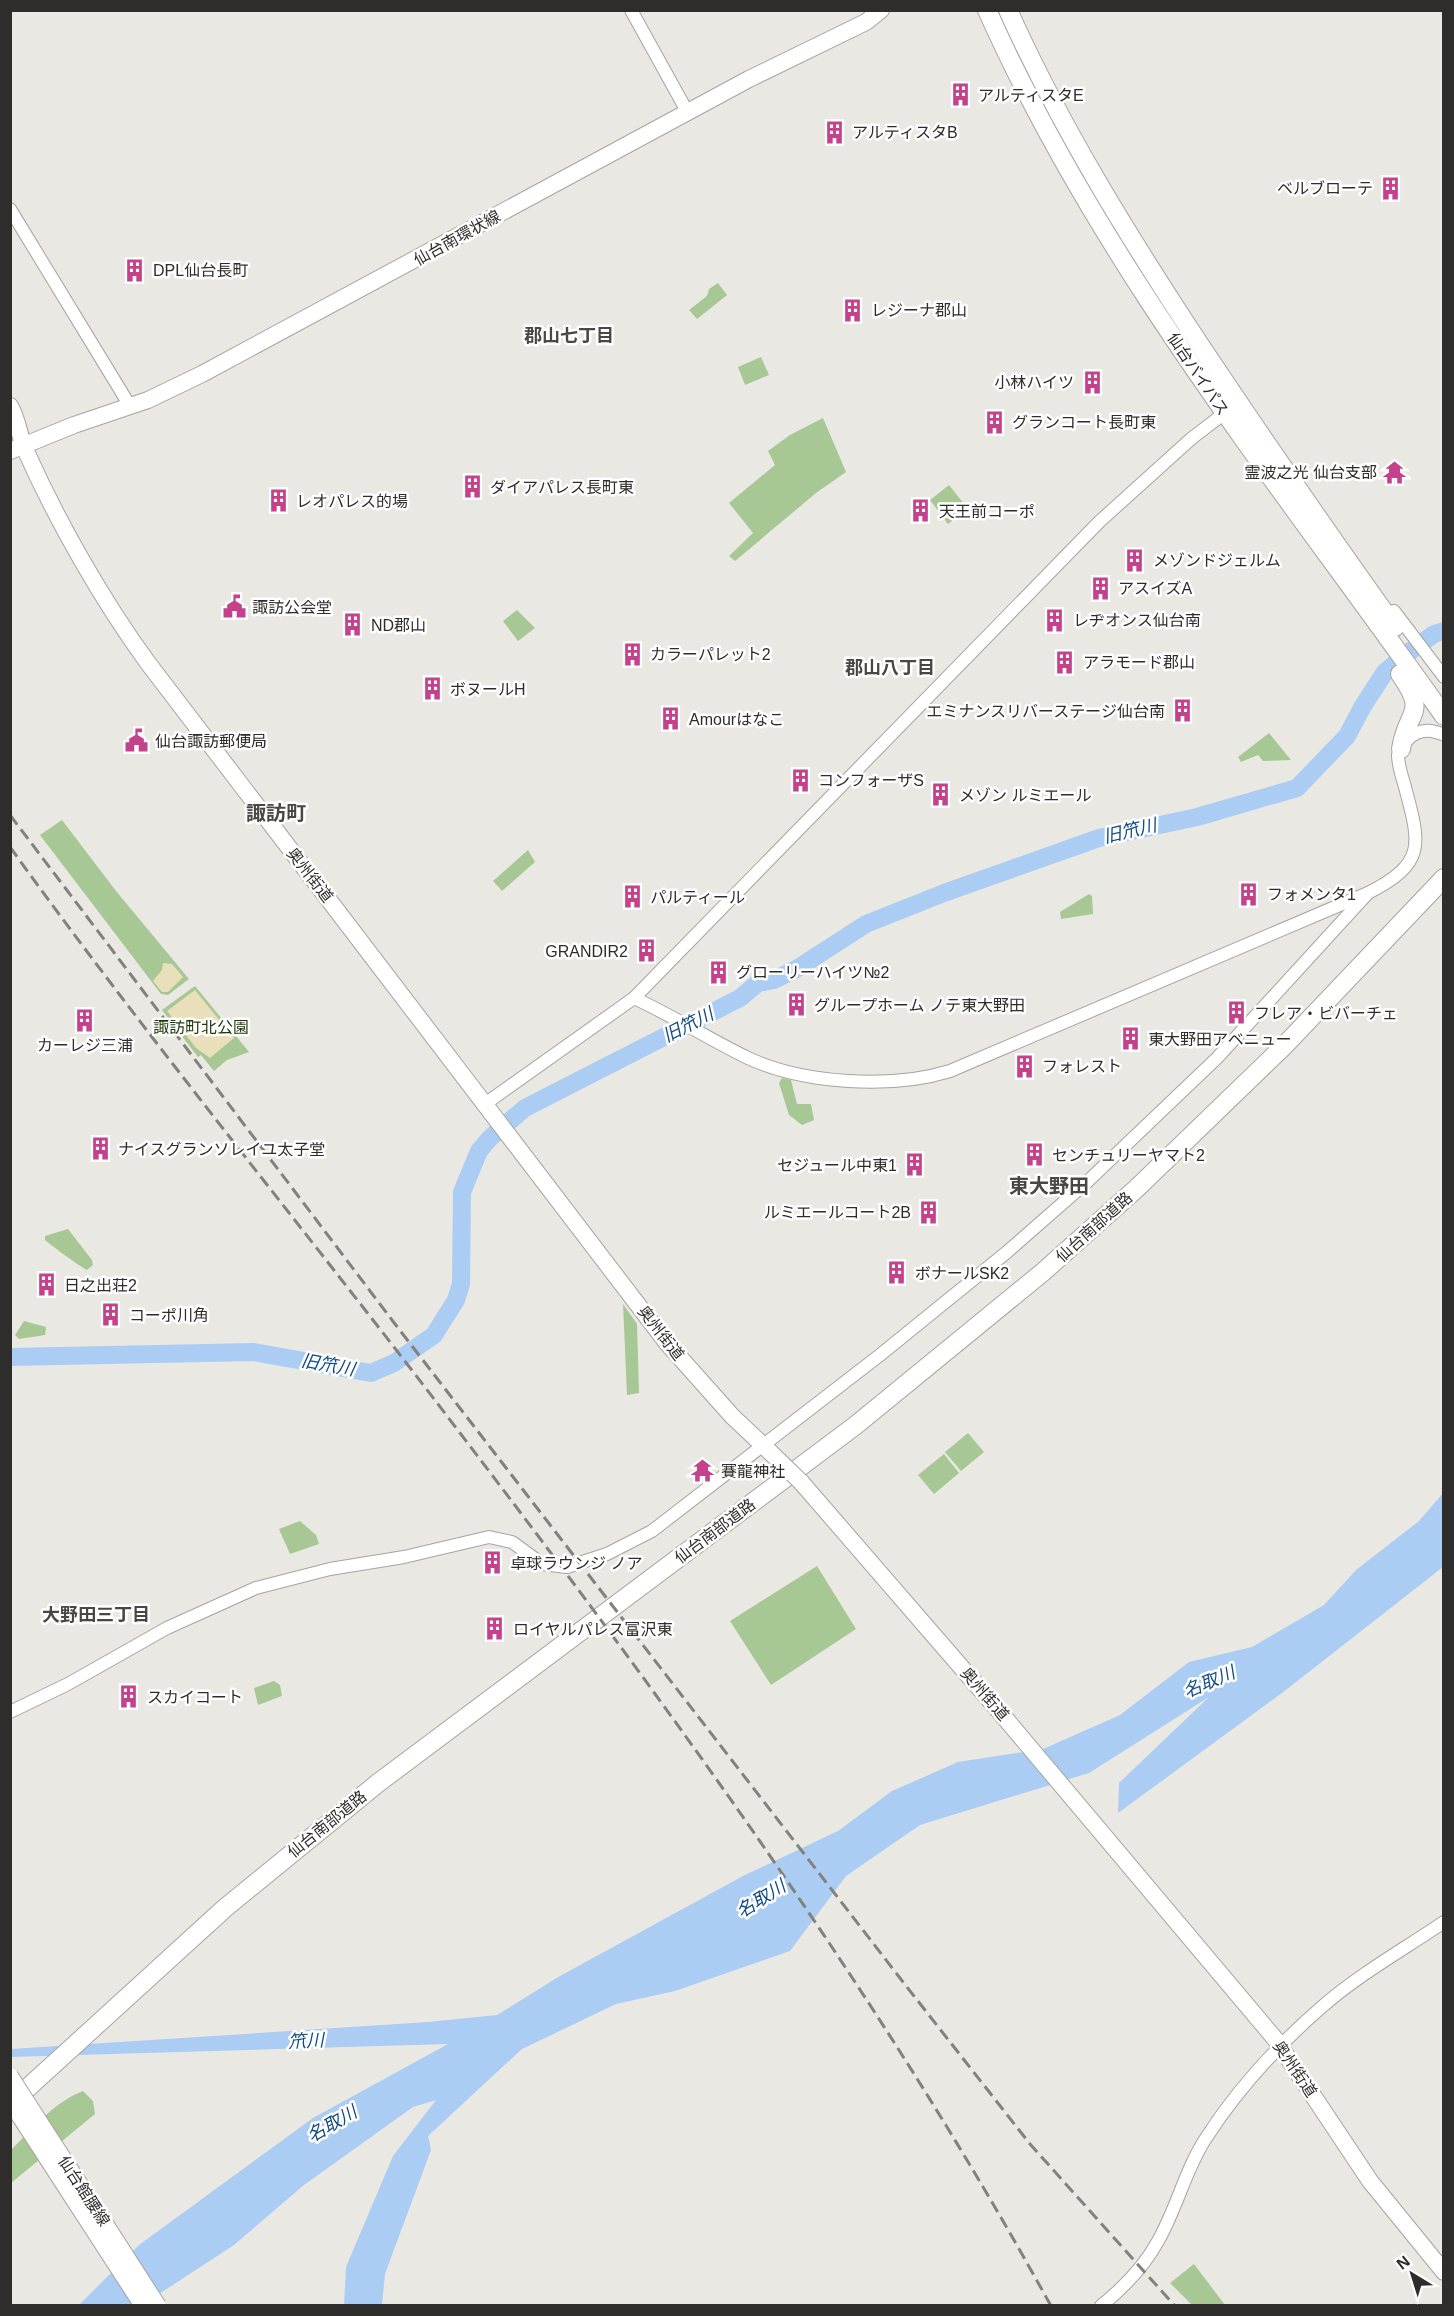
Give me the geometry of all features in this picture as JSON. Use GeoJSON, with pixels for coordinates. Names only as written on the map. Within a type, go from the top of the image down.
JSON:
{"type":"FeatureCollection","features":[{"type":"Feature","properties":{"kind":"highway","name":"仙台バイパス"},"geometry":{"type":"LineString","coordinates":[[987,10],[1025,91],[1098,220],[1176,343],[1328,529],[1382,620]]}},
{"type":"Feature","properties":{"kind":"highway","name":"仙台バイパス"},"geometry":{"type":"LineString","coordinates":[[1008,10],[1090,174],[1231,408],[1339,572],[1382,620]]}},
{"type":"Feature","properties":{"kind":"highway"},"geometry":{"type":"LineString","coordinates":[[1382,620],[1443,695]]}},
{"type":"Feature","properties":{"kind":"highway"},"geometry":{"type":"LineString","coordinates":[[1426,676],[1443,716]]}},
{"type":"Feature","properties":{"kind":"highway"},"geometry":{"type":"LineString","coordinates":[[1401,749],[1402,738],[1416,712],[1416,702],[1426,676]]}},
{"type":"Feature","properties":{"kind":"highway","name":"仙台南部道路"},"geometry":{"type":"LineString","coordinates":[[10,2102],[225,1908],[378,1783],[856,1425],[1043,1272],[1137,1188],[1252,1078],[1443,878]]}},
{"type":"Feature","properties":{"kind":"main road","name":"仙台南環状線"},"geometry":{"type":"LineString","coordinates":[[10,460],[17,449],[74,425],[130,406],[202,374],[749,79],[866,22],[881,10]]}},
{"type":"Feature","properties":{"kind":"main road"},"geometry":{"type":"LineString","coordinates":[[10,406],[18,422],[17,449]]}},
{"type":"Feature","properties":{"kind":"main road"},"geometry":{"type":"LineString","coordinates":[[10,434],[17,449]]}},
{"type":"Feature","properties":{"kind":"main road","name":"奥州街道"},"geometry":{"type":"LineString","coordinates":[[17,449],[99,589],[144,658],[667,1343],[719,1402],[821,1504],[1002,1713],[1278,2043],[1370,2181],[1443,2272]]}},
{"type":"Feature","properties":{"kind":"main road","name":"仙台館腰線"},"geometry":{"type":"LineString","coordinates":[[10,2076],[159,2306]]}},
{"type":"Feature","properties":{"kind":"main road","name":"仙台館腰線"},"geometry":{"type":"LineString","coordinates":[[10,2102],[143,2306]]}},
{"type":"Feature","properties":{"kind":"street"},"geometry":{"type":"LineString","coordinates":[[631,10],[688,113]]}},
{"type":"Feature","properties":{"kind":"street"},"geometry":{"type":"LineString","coordinates":[[10,209],[130,406]]}},
{"type":"Feature","properties":{"kind":"street"},"geometry":{"type":"LineString","coordinates":[[488,1109],[634,998],[1099,522],[1192,438],[1231,408]]}},
{"type":"Feature","properties":{"kind":"street"},"geometry":{"type":"LineString","coordinates":[[1382,620],[1426,676]]}},
{"type":"Feature","properties":{"kind":"street"},"geometry":{"type":"LineString","coordinates":[[634,998],[748,1058],[791,1071],[866,1083],[924,1079],[977,1061],[1368,893],[1394,878],[1405,868],[1418,840],[1398,763],[1401,749],[1413,734],[1420,730],[1429,729],[1443,735]]}},
{"type":"Feature","properties":{"kind":"street"},"geometry":{"type":"LineString","coordinates":[[10,1713],[216,1604],[280,1581],[330,1569],[404,1557],[489,1537],[512,1542],[542,1564],[567,1567],[588,1562],[652,1531],[767,1449],[1007,1252],[1088,1181],[1217,1058],[1368,893]]}},
{"type":"Feature","properties":{"kind":"street"},"geometry":{"type":"LineString","coordinates":[[1101,2306],[1129,2281],[1159,2241],[1189,2169],[1205,2140],[1278,2043],[1324,2005],[1443,1922]]}},
{"type":"Feature","properties":{"kind":"green space"},"geometry":{"type":"Polygon","coordinates":[[[718,283],[727,295],[697,319],[689,310],[707,296],[709,289],[718,283]]]}},
{"type":"Feature","properties":{"kind":"green space"},"geometry":{"type":"Polygon","coordinates":[[[761,357],[769,375],[745,385],[738,367],[761,357]]]}},
{"type":"Feature","properties":{"kind":"green space"},"geometry":{"type":"Polygon","coordinates":[[[823,418],[846,472],[816,493],[735,561],[729,556],[753,533],[729,503],[775,465],[768,451],[790,435],[823,418]]]}},
{"type":"Feature","properties":{"kind":"green space"},"geometry":{"type":"Polygon","coordinates":[[[949,485],[968,509],[948,524],[930,500],[949,485]]]}},
{"type":"Feature","properties":{"kind":"green space"},"geometry":{"type":"Polygon","coordinates":[[[517,610],[535,628],[518,641],[503,621],[517,610]]]}},
{"type":"Feature","properties":{"kind":"green space"},"geometry":{"type":"Polygon","coordinates":[[[1269,733],[1291,760],[1263,761],[1258,755],[1241,762],[1238,757],[1269,733]]]}},
{"type":"Feature","properties":{"kind":"green space","name":"諏訪町北公園"},"geometry":{"type":"Polygon","coordinates":[[[62,820],[116,891],[189,979],[168,995],[161,994],[40,835],[62,820]]]}},
{"type":"Feature","properties":{"kind":"green space"},"geometry":{"type":"Polygon","coordinates":[[[528,850],[535,862],[502,891],[493,881],[528,850]]]}},
{"type":"Feature","properties":{"kind":"green space"},"geometry":{"type":"Polygon","coordinates":[[[1089,894],[1092,896],[1093,914],[1061,919],[1060,912],[1089,894]]]}},
{"type":"Feature","properties":{"kind":"green space","name":"諏訪町北公園"},"geometry":{"type":"Polygon","coordinates":[[[195,986],[249,1052],[227,1060],[214,1071],[201,1055],[198,1057],[162,1010],[195,986]]]}},
{"type":"Feature","properties":{"kind":"green space"},"geometry":{"type":"Polygon","coordinates":[[[782,1078],[791,1080],[797,1104],[811,1104],[814,1120],[802,1125],[789,1115],[779,1083],[782,1078]]]}},
{"type":"Feature","properties":{"kind":"green space"},"geometry":{"type":"Polygon","coordinates":[[[68,1229],[92,1260],[93,1265],[87,1270],[45,1240],[45,1236],[68,1229]]]}},
{"type":"Feature","properties":{"kind":"green space"},"geometry":{"type":"Polygon","coordinates":[[[623,1304],[637,1324],[639,1393],[627,1395],[623,1304]]]}},
{"type":"Feature","properties":{"kind":"green space"},"geometry":{"type":"Polygon","coordinates":[[[24,1321],[46,1327],[45,1335],[19,1339],[15,1335],[24,1321]]]}},
{"type":"Feature","properties":{"kind":"green space"},"geometry":{"type":"Polygon","coordinates":[[[968,1433],[984,1452],[961,1471],[945,1452],[968,1433]]]}},
{"type":"Feature","properties":{"kind":"green space"},"geometry":{"type":"Polygon","coordinates":[[[944,1454],[959,1473],[934,1494],[918,1475],[944,1454]]]}},
{"type":"Feature","properties":{"kind":"green space"},"geometry":{"type":"Polygon","coordinates":[[[300,1521],[316,1535],[319,1544],[290,1554],[279,1529],[300,1521]]]}},
{"type":"Feature","properties":{"kind":"green space"},"geometry":{"type":"Polygon","coordinates":[[[817,1566],[856,1629],[771,1685],[730,1621],[817,1566]]]}},
{"type":"Feature","properties":{"kind":"green space"},"geometry":{"type":"Polygon","coordinates":[[[274,1681],[280,1685],[282,1696],[258,1705],[254,1688],[274,1681]]]}},
{"type":"Feature","properties":{"kind":"green space"},"geometry":{"type":"Polygon","coordinates":[[[83,2091],[93,2101],[95,2114],[11,2183],[11,2150],[53,2109],[83,2091]]]}},
{"type":"Feature","properties":{"kind":"green space"},"geometry":{"type":"Polygon","coordinates":[[[1194,2264],[1225,2305],[1192,2305],[1170,2283],[1194,2264]]]}},
{"type":"Feature","properties":{"kind":"sand"},"geometry":{"type":"Polygon","coordinates":[[[163,963],[172,964],[183,977],[168,992],[162,992],[153,981],[162,970],[163,963]]]}},
{"type":"Feature","properties":{"kind":"sand","name":"諏訪町北公園"},"geometry":{"type":"Polygon","coordinates":[[[195,990],[234,1038],[210,1058],[196,1048],[167,1011],[195,990]]]}},
{"type":"Feature","properties":{"kind":"water"},"geometry":{"type":"Polygon","coordinates":[[[1443,1493],[1443,1567],[1282,1693],[1118,1813],[1119,1783],[1209,1697],[1089,1773],[920,1825],[846,1876],[790,1951],[675,1991],[616,2004],[522,2049],[428,2136],[431,2150],[385,2274],[382,2305],[344,2305],[346,2267],[393,2156],[436,2100],[413,2107],[304,2185],[234,2245],[142,2305],[79,2305],[139,2245],[313,2118],[448,2044],[11,2057],[11,2049],[428,2022],[497,2015],[560,1976],[743,1876],[838,1831],[892,1791],[958,1762],[1043,1749],[1120,1715],[1189,1662],[1252,1647],[1324,1605],[1356,1570],[1419,1521],[1443,1493]]]}},
{"type":"Feature","properties":{"kind":"waterway","name":"旧笊川"},"geometry":{"type":"LineString","coordinates":[[10,1357],[254,1352],[371,1373],[394,1363],[434,1335],[456,1300],[461,1284],[462,1192],[479,1151],[490,1138],[525,1108],[740,998],[758,983],[774,980],[798,968],[866,924],[944,893],[1099,838],[1197,817],[1297,788],[1347,736],[1385,672],[1434,634],[1444,631]]}},
{"type":"Feature","properties":{"kind":"railway"},"geometry":{"type":"LineString","coordinates":[[10,815],[395,1324],[903,1982],[1030,2144],[1175,2306]]}},
{"type":"Feature","properties":{"kind":"railway"},"geometry":{"type":"LineString","coordinates":[[10,847],[176,1069],[540,1538],[696,1750],[772,1858],[917,2078],[986,2191],[1051,2306]]}},
{"type":"Feature","properties":{"kind":"place","name":"アルティスタE"},"geometry":{"type":"Point","coordinates":[960,95]}},
{"type":"Feature","properties":{"kind":"place","name":"アルティスタB"},"geometry":{"type":"Point","coordinates":[834,132]}},
{"type":"Feature","properties":{"kind":"place","name":"ベルブローテ"},"geometry":{"type":"Point","coordinates":[1391,188]}},
{"type":"Feature","properties":{"kind":"place","name":"DPL仙台長町"},"geometry":{"type":"Point","coordinates":[135,270]}},
{"type":"Feature","properties":{"kind":"place","name":"レジーナ郡山"},"geometry":{"type":"Point","coordinates":[853,310]}},
{"type":"Feature","properties":{"kind":"place","name":"小林ハイツ"},"geometry":{"type":"Point","coordinates":[1092,382]}},
{"type":"Feature","properties":{"kind":"place","name":"グランコート長町東"},"geometry":{"type":"Point","coordinates":[994,422]}},
{"type":"Feature","properties":{"kind":"place","name":"霊波之光 仙台支部"},"geometry":{"type":"Point","coordinates":[1395,472]}},
{"type":"Feature","properties":{"kind":"place","name":"ダイアパレス長町東"},"geometry":{"type":"Point","coordinates":[472,487]}},
{"type":"Feature","properties":{"kind":"place","name":"レオパレス的場"},"geometry":{"type":"Point","coordinates":[278,501]}},
{"type":"Feature","properties":{"kind":"place","name":"天王前コーポ"},"geometry":{"type":"Point","coordinates":[921,511]}},
{"type":"Feature","properties":{"kind":"place","name":"メゾンドジェルム"},"geometry":{"type":"Point","coordinates":[1135,560]}},
{"type":"Feature","properties":{"kind":"place","name":"アスイズA"},"geometry":{"type":"Point","coordinates":[1100,588]}},
{"type":"Feature","properties":{"kind":"place","name":"諏訪公会堂"},"geometry":{"type":"Point","coordinates":[234,607]}},
{"type":"Feature","properties":{"kind":"place","name":"レヂオンス仙台南"},"geometry":{"type":"Point","coordinates":[1055,620]}},
{"type":"Feature","properties":{"kind":"place","name":"ND郡山"},"geometry":{"type":"Point","coordinates":[353,625]}},
{"type":"Feature","properties":{"kind":"place","name":"カラーパレット2"},"geometry":{"type":"Point","coordinates":[632,654]}},
{"type":"Feature","properties":{"kind":"place","name":"アラモード郡山"},"geometry":{"type":"Point","coordinates":[1065,662]}},
{"type":"Feature","properties":{"kind":"place","name":"ボヌールH"},"geometry":{"type":"Point","coordinates":[432,689]}},
{"type":"Feature","properties":{"kind":"place","name":"エミナンスリバーステージ仙台南"},"geometry":{"type":"Point","coordinates":[1183,711]}},
{"type":"Feature","properties":{"kind":"place","name":"Amourはなこ"},"geometry":{"type":"Point","coordinates":[671,719]}},
{"type":"Feature","properties":{"kind":"place","name":"仙台諏訪郵便局"},"geometry":{"type":"Point","coordinates":[137,741]}},
{"type":"Feature","properties":{"kind":"place","name":"コンフォーザS"},"geometry":{"type":"Point","coordinates":[800,780]}},
{"type":"Feature","properties":{"kind":"place","name":"メゾン ルミエール"},"geometry":{"type":"Point","coordinates":[941,795]}},
{"type":"Feature","properties":{"kind":"place","name":"フォメンタ1"},"geometry":{"type":"Point","coordinates":[1249,894]}},
{"type":"Feature","properties":{"kind":"place","name":"パルティール"},"geometry":{"type":"Point","coordinates":[632,897]}},
{"type":"Feature","properties":{"kind":"place","name":"GRANDIR2"},"geometry":{"type":"Point","coordinates":[646,951]}},
{"type":"Feature","properties":{"kind":"place","name":"グローリーハイツ№2"},"geometry":{"type":"Point","coordinates":[718,972]}},
{"type":"Feature","properties":{"kind":"place","name":"グループホーム ノテ東大野田"},"geometry":{"type":"Point","coordinates":[796,1005]}},
{"type":"Feature","properties":{"kind":"place","name":"フレア・ビバーチェ"},"geometry":{"type":"Point","coordinates":[1236,1013]}},
{"type":"Feature","properties":{"kind":"place","name":"カーレジ三浦"},"geometry":{"type":"Point","coordinates":[85,1020]}},
{"type":"Feature","properties":{"kind":"place","name":"東大野田アベニュー"},"geometry":{"type":"Point","coordinates":[1130,1039]}},
{"type":"Feature","properties":{"kind":"place","name":"フォレスト"},"geometry":{"type":"Point","coordinates":[1024,1066]}},
{"type":"Feature","properties":{"kind":"place","name":"ナイスグランソレイユ太子堂"},"geometry":{"type":"Point","coordinates":[100,1149]}},
{"type":"Feature","properties":{"kind":"place","name":"センチュリーヤマト2"},"geometry":{"type":"Point","coordinates":[1034,1155]}},
{"type":"Feature","properties":{"kind":"place","name":"セジュール中東1"},"geometry":{"type":"Point","coordinates":[915,1165]}},
{"type":"Feature","properties":{"kind":"place","name":"ルミエールコート2B"},"geometry":{"type":"Point","coordinates":[929,1212]}},
{"type":"Feature","properties":{"kind":"place","name":"ボナールSK2"},"geometry":{"type":"Point","coordinates":[897,1273]}},
{"type":"Feature","properties":{"kind":"place","name":"日之出荘2"},"geometry":{"type":"Point","coordinates":[46,1285]}},
{"type":"Feature","properties":{"kind":"place","name":"コーポ川角"},"geometry":{"type":"Point","coordinates":[111,1315]}},
{"type":"Feature","properties":{"kind":"place","name":"賽龍神社"},"geometry":{"type":"Point","coordinates":[703,1471]}},
{"type":"Feature","properties":{"kind":"place","name":"卓球ラウンジ ノア"},"geometry":{"type":"Point","coordinates":[492,1563]}},
{"type":"Feature","properties":{"kind":"place","name":"ロイヤルパレス富沢東"},"geometry":{"type":"Point","coordinates":[495,1629]}},
{"type":"Feature","properties":{"kind":"place","name":"スカイコート"},"geometry":{"type":"Point","coordinates":[129,1697]}},
{"type":"Feature","properties":{"kind":"district","name":"郡山七丁目"},"geometry":{"type":"Point","coordinates":[569,336]}},
{"type":"Feature","properties":{"kind":"district","name":"郡山八丁目"},"geometry":{"type":"Point","coordinates":[890,668]}},
{"type":"Feature","properties":{"kind":"district","name":"諏訪町"},"geometry":{"type":"Point","coordinates":[276,813]}},
{"type":"Feature","properties":{"kind":"district","name":"東大野田"},"geometry":{"type":"Point","coordinates":[1049,1186]}},
{"type":"Feature","properties":{"kind":"district","name":"大野田三丁目"},"geometry":{"type":"Point","coordinates":[96,1615]}},
{"type":"Feature","properties":{"kind":"water label","name":"名取川"},"geometry":{"type":"Point","coordinates":[1209,1682]}},
{"type":"Feature","properties":{"kind":"water label","name":"名取川"},"geometry":{"type":"Point","coordinates":[761,1899]}},
{"type":"Feature","properties":{"kind":"water label","name":"笊川"},"geometry":{"type":"Point","coordinates":[306,2041]}},
{"type":"Feature","properties":{"kind":"water label","name":"名取川"},"geometry":{"type":"Point","coordinates":[332,2124]}}]}
